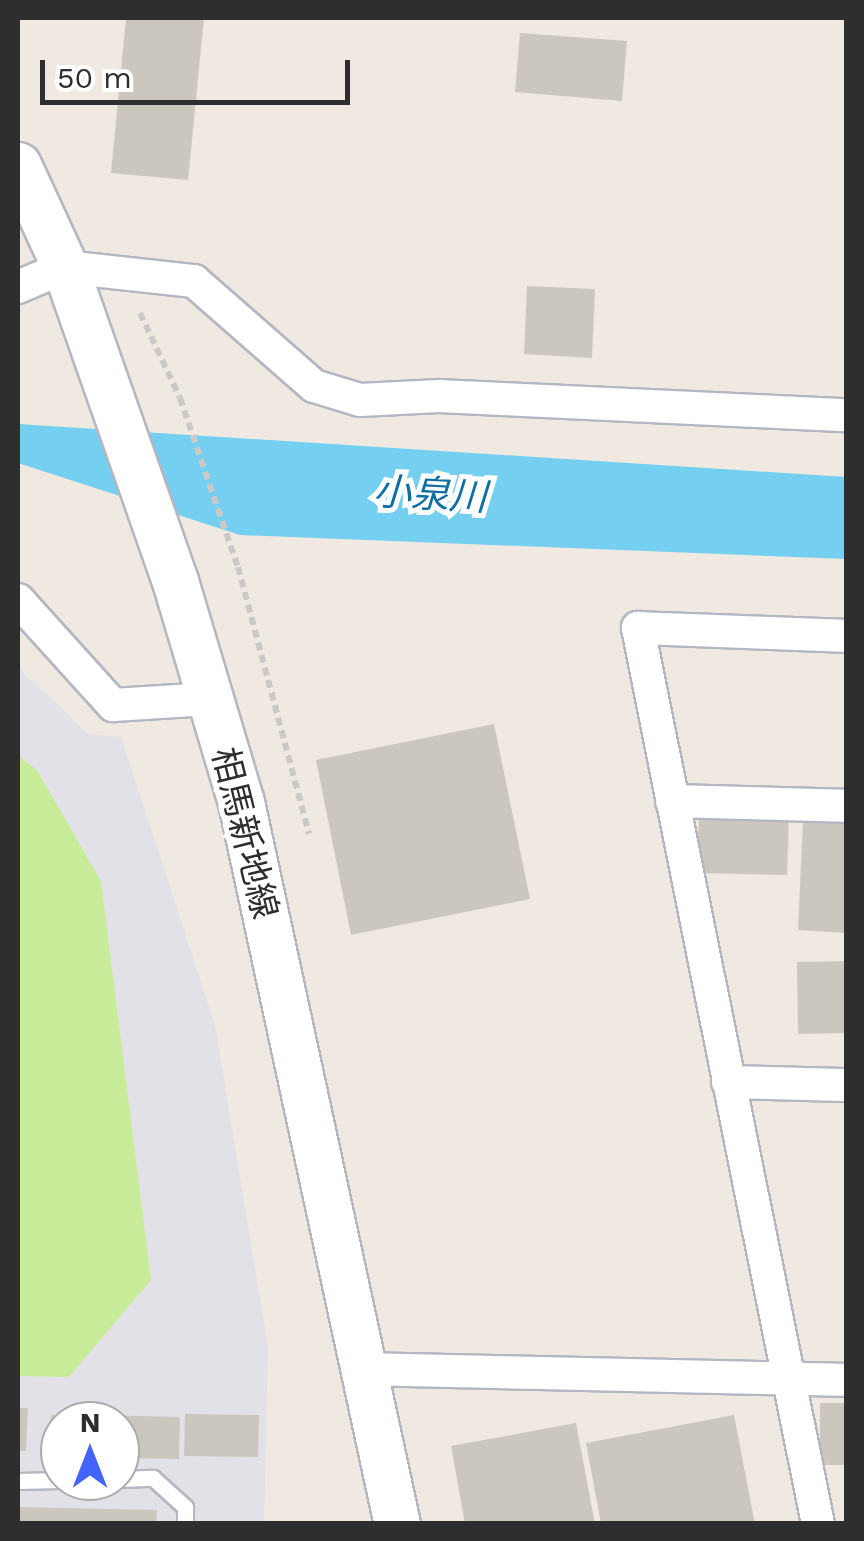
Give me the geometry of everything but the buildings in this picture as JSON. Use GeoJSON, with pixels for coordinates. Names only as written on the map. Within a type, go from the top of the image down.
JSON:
{"type":"FeatureCollection","features":[{"type":"Feature","properties":{"kind":"main road","name":"相馬新地線"},"geometry":{"type":"LineString","coordinates":[[18,165],[65,266],[175,580],[241,802],[397,1524]]}},
{"type":"Feature","properties":{"kind":"street"},"geometry":{"type":"LineString","coordinates":[[18,287],[65,266],[194,281],[314,386],[360,400],[439,396],[846,415]]}},
{"type":"Feature","properties":{"kind":"street"},"geometry":{"type":"LineString","coordinates":[[18,600],[113,705],[209,698]]}},
{"type":"Feature","properties":{"kind":"street"},"geometry":{"type":"LineString","coordinates":[[818,1524],[638,628],[846,636]]}},
{"type":"Feature","properties":{"kind":"street"},"geometry":{"type":"LineString","coordinates":[[672,801],[846,806]]}},
{"type":"Feature","properties":{"kind":"street"},"geometry":{"type":"LineString","coordinates":[[728,1082],[846,1085]]}},
{"type":"Feature","properties":{"kind":"street"},"geometry":{"type":"LineString","coordinates":[[366,1369],[846,1380]]}},
{"type":"Feature","properties":{"kind":"lane"},"geometry":{"type":"LineString","coordinates":[[140,1478],[154,1478],[185,1508],[185,1524]]}},
{"type":"Feature","properties":{"kind":"path"},"geometry":{"type":"LineString","coordinates":[[121,272],[180,398],[238,567],[309,834]]}},
{"type":"Feature","properties":{"kind":"shaded area"},"geometry":{"type":"Polygon","coordinates":[[[18,667],[88,734],[121,737],[215,1025],[268,1347],[264,1523],[18,1523],[18,667]]]}},
{"type":"Feature","properties":{"kind":"green space"},"geometry":{"type":"Polygon","coordinates":[[[18,756],[37,770],[101,881],[151,1280],[69,1377],[18,1376],[18,756]]]}},
{"type":"Feature","properties":{"kind":"water","name":"小泉川"},"geometry":{"type":"Polygon","coordinates":[[[18,424],[846,477],[846,559],[240,535],[18,463],[18,424]]]}}]}
